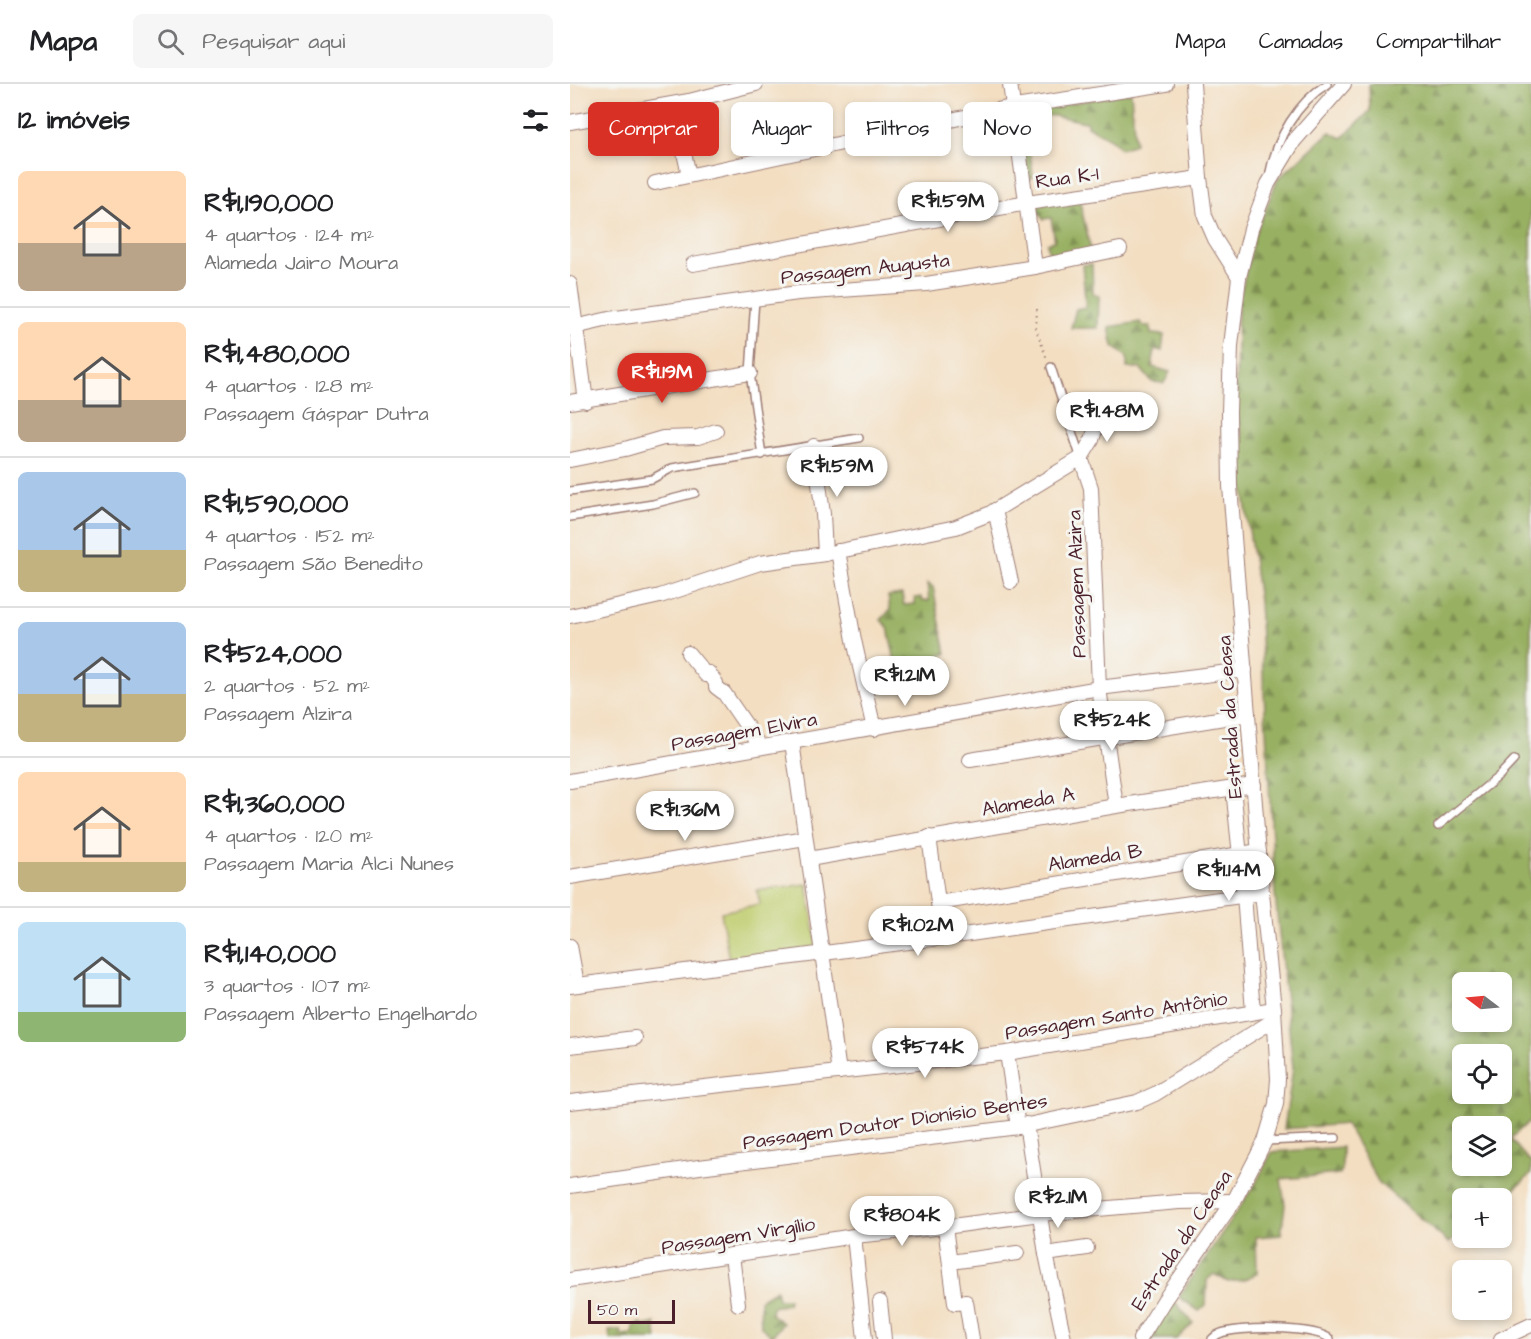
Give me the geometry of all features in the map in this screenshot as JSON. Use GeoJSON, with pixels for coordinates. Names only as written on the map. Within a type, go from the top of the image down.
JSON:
{"type":"FeatureCollection","features":[{"type":"Feature","properties":{"kind":"street"},"geometry":{"type":"LineString","coordinates":[[681,102],[756,84]]}},
{"type":"Feature","properties":{"kind":"street"},"geometry":{"type":"LineString","coordinates":[[1010,84],[1012,102]]}},
{"type":"Feature","properties":{"kind":"street"},"geometry":{"type":"LineString","coordinates":[[1046,102],[1166,84]]}},
{"type":"Feature","properties":{"kind":"street"},"geometry":{"type":"LineString","coordinates":[[1193,84],[1205,216],[1215,239],[1239,277]]}},
{"type":"Feature","properties":{"kind":"street","name":"Estrada da Ceasa"},"geometry":{"type":"LineString","coordinates":[[1140,1339],[1165,1299],[1234,1201],[1265,1141],[1276,1104],[1278,1079],[1274,1014],[1262,893],[1230,486],[1231,346],[1239,277],[1251,229],[1268,184],[1294,141],[1344,84]]}},
{"type":"Feature","properties":{"kind":"street"},"geometry":{"type":"LineString","coordinates":[[655,183],[963,117]]}},
{"type":"Feature","properties":{"kind":"street"},"geometry":{"type":"LineString","coordinates":[[570,122],[588,119]]}},
{"type":"Feature","properties":{"kind":"street"},"geometry":{"type":"LineString","coordinates":[[685,156],[689,175]]}},
{"type":"Feature","properties":{"kind":"street"},"geometry":{"type":"LineString","coordinates":[[1020,156],[1035,267]]}},
{"type":"Feature","properties":{"kind":"street","name":"Rua K-1"},"geometry":{"type":"LineString","coordinates":[[693,264],[1027,202],[1200,178]]}},
{"type":"Feature","properties":{"kind":"street","name":"Passagem Augusta"},"geometry":{"type":"LineString","coordinates":[[573,327],[609,319],[798,293],[926,284],[1035,267],[1120,249]]}},
{"type":"Feature","properties":{"kind":"street"},"geometry":{"type":"LineString","coordinates":[[570,284],[573,327],[586,401]]}},
{"type":"Feature","properties":{"kind":"street"},"geometry":{"type":"LineString","coordinates":[[570,402],[750,373]]}},
{"type":"Feature","properties":{"kind":"street"},"geometry":{"type":"LineString","coordinates":[[570,616],[660,596],[760,563],[832,552],[956,527],[995,510],[1081,458],[1092,440],[1095,430],[1094,418]]}},
{"type":"Feature","properties":{"kind":"street"},"geometry":{"type":"LineString","coordinates":[[570,460],[625,449],[663,438],[698,437],[716,431]]}},
{"type":"Feature","properties":{"kind":"street"},"geometry":{"type":"LineString","coordinates":[[814,446],[823,514],[874,729]]}},
{"type":"Feature","properties":{"kind":"street","name":"Passagem Alzira"},"geometry":{"type":"LineString","coordinates":[[1081,458],[1091,488],[1094,516],[1099,688],[1116,806]]}},
{"type":"Feature","properties":{"kind":"street"},"geometry":{"type":"LineString","coordinates":[[995,510],[1011,582]]}},
{"type":"Feature","properties":{"kind":"street"},"geometry":{"type":"LineString","coordinates":[[688,652],[706,675],[709,673],[716,687],[724,693],[760,747]]}},
{"type":"Feature","properties":{"kind":"street","name":"Passagem Elvira"},"geometry":{"type":"LineString","coordinates":[[570,781],[1099,688],[1245,670]]}},
{"type":"Feature","properties":{"kind":"street"},"geometry":{"type":"LineString","coordinates":[[970,760],[1248,714]]}},
{"type":"Feature","properties":{"kind":"street"},"geometry":{"type":"LineString","coordinates":[[792,742],[839,1072]]}},
{"type":"Feature","properties":{"kind":"street","name":"Alameda A"},"geometry":{"type":"LineString","coordinates":[[809,859],[1254,784]]}},
{"type":"Feature","properties":{"kind":"street","name":"Estrada da Ceasa"},"geometry":{"type":"LineString","coordinates":[[1233,788],[1253,1012]]}},
{"type":"Feature","properties":{"kind":"street"},"geometry":{"type":"LineString","coordinates":[[929,837],[943,938]]}},
{"type":"Feature","properties":{"kind":"street"},"geometry":{"type":"LineString","coordinates":[[570,877],[805,838]]}},
{"type":"Feature","properties":{"kind":"street","name":"Alameda B"},"geometry":{"type":"LineString","coordinates":[[938,903],[1259,851]]}},
{"type":"Feature","properties":{"kind":"street"},"geometry":{"type":"LineString","coordinates":[[570,946],[573,985],[943,938],[1262,893]]}},
{"type":"Feature","properties":{"kind":"street","name":"Passagem Santo Antônio"},"geometry":{"type":"LineString","coordinates":[[570,1102],[1007,1053],[1253,1012],[1274,1014]]}},
{"type":"Feature","properties":{"kind":"street","name":"Passagem Doutor Dionísio Bentes"},"geometry":{"type":"LineString","coordinates":[[570,1186],[699,1167],[1022,1126],[1137,1102],[1149,1097],[1274,1014]]}},
{"type":"Feature","properties":{"kind":"street"},"geometry":{"type":"LineString","coordinates":[[570,1046],[634,1038]]}},
{"type":"Feature","properties":{"kind":"street"},"geometry":{"type":"LineString","coordinates":[[1007,1053],[1064,1339]]}},
{"type":"Feature","properties":{"kind":"street","name":"Passagem Virgílio"},"geometry":{"type":"LineString","coordinates":[[570,1280],[854,1236],[1040,1214],[1179,1202],[1234,1201]]}},
{"type":"Feature","properties":{"kind":"street"},"geometry":{"type":"LineString","coordinates":[[945,1227],[955,1303],[966,1302],[972,1339]]}},
{"type":"Feature","properties":{"kind":"street"},"geometry":{"type":"LineString","coordinates":[[854,1236],[866,1339]]}},
{"type":"Feature","properties":{"kind":"street"},"geometry":{"type":"LineString","coordinates":[[1046,1254],[1087,1248]]}},
{"type":"Feature","properties":{"kind":"street"},"geometry":{"type":"LineString","coordinates":[[950,1262],[1017,1253]]}},
{"type":"Feature","properties":{"kind":"street"},"geometry":{"type":"LineString","coordinates":[[732,1255],[738,1304]]}},
{"type":"Feature","properties":{"kind":"street"},"geometry":{"type":"LineString","coordinates":[[880,1302],[884,1339]]}},
{"type":"Feature","properties":{"kind":"street"},"geometry":{"type":"LineString","coordinates":[[1502,1339],[1531,1325]]}},
{"type":"Feature","properties":{"kind":"lane"},"geometry":{"type":"LineString","coordinates":[[1268,184],[1274,150],[1297,110],[1328,84]]}},
{"type":"Feature","properties":{"kind":"lane"},"geometry":{"type":"LineString","coordinates":[[755,299],[750,373],[762,455]]}},
{"type":"Feature","properties":{"kind":"lane","name":"Passagem Alzira"},"geometry":{"type":"LineString","coordinates":[[1051,367],[1081,458]]}},
{"type":"Feature","properties":{"kind":"lane"},"geometry":{"type":"LineString","coordinates":[[570,490],[652,479],[672,468],[859,438]]}},
{"type":"Feature","properties":{"kind":"lane"},"geometry":{"type":"LineString","coordinates":[[570,517],[653,504],[695,492]]}},
{"type":"Feature","properties":{"kind":"lane"},"geometry":{"type":"LineString","coordinates":[[1438,826],[1499,776],[1514,760]]}},
{"type":"Feature","properties":{"kind":"lane"},"geometry":{"type":"LineString","coordinates":[[1265,1141],[1336,1138]]}},
{"type":"Feature","properties":{"kind":"lane"},"geometry":{"type":"LineString","coordinates":[[1212,1339],[1221,1333],[1266,1328],[1298,1329],[1326,1335],[1330,1339]]}},
{"type":"Feature","properties":{"kind":"path"},"geometry":{"type":"LineString","coordinates":[[1037,309],[1036,329],[1051,367]]}},
{"type":"Feature","properties":{"kind":"green space"},"geometry":{"type":"Polygon","coordinates":[[[1369,84],[1531,84],[1531,1120],[1512,1137],[1512,1116],[1452,1116],[1452,1176],[1512,1176],[1512,1141],[1531,1163],[1531,1174],[1512,1191],[1512,1188],[1452,1188],[1452,1240],[1449,1243],[1379,1183],[1346,1124],[1284,1129],[1293,1068],[1275,894],[1259,601],[1235,430],[1238,305],[1255,234],[1278,179],[1330,132],[1342,138],[1370,111],[1369,84]]]}},
{"type":"Feature","properties":{"kind":"green space"},"geometry":{"type":"Polygon","coordinates":[[[1131,92],[1135,144],[1121,149],[1112,140],[1087,126],[1087,122],[1052,116],[1052,107],[1131,92]]]}},
{"type":"Feature","properties":{"kind":"green space"},"geometry":{"type":"Polygon","coordinates":[[[1025,156],[1030,156],[1033,177],[1028,180],[1025,156]]]}},
{"type":"Feature","properties":{"kind":"green space"},"geometry":{"type":"Polygon","coordinates":[[[1079,198],[1091,251],[1060,261],[1049,254],[1047,243],[1055,241],[1051,218],[1043,219],[1039,213],[1032,215],[1031,205],[1079,198]]]}},
{"type":"Feature","properties":{"kind":"green space"},"geometry":{"type":"Polygon","coordinates":[[[1092,264],[1093,293],[1099,296],[1098,328],[1071,328],[1076,309],[1086,307],[1082,265],[1092,264]]]}},
{"type":"Feature","properties":{"kind":"green space"},"geometry":{"type":"Polygon","coordinates":[[[1140,322],[1143,326],[1150,326],[1151,334],[1164,335],[1162,351],[1155,349],[1152,367],[1170,372],[1164,383],[1152,382],[1140,368],[1127,368],[1127,357],[1113,346],[1109,327],[1140,322]]]}},
{"type":"Feature","properties":{"kind":"green space"},"geometry":{"type":"Polygon","coordinates":[[[927,583],[933,587],[946,654],[935,656],[940,683],[928,680],[926,663],[896,666],[888,627],[881,620],[890,610],[888,596],[902,594],[904,605],[915,604],[915,598],[921,597],[922,601],[929,601],[927,583]]]}},
{"type":"Feature","properties":{"kind":"green space"},"geometry":{"type":"Polygon","coordinates":[[[807,884],[818,951],[729,960],[721,912],[760,904],[757,890],[807,884]]]}},
{"type":"Feature","properties":{"kind":"green space"},"geometry":{"type":"Polygon","coordinates":[[[1342,1147],[1340,1174],[1281,1179],[1285,1205],[1281,1235],[1256,1237],[1257,1273],[1244,1280],[1228,1282],[1214,1274],[1207,1280],[1206,1305],[1199,1311],[1179,1297],[1256,1183],[1272,1152],[1342,1147]]]}},
{"type":"Feature","properties":{"kind":"green space"},"geometry":{"type":"Polygon","coordinates":[[[776,1290],[778,1299],[789,1299],[788,1304],[772,1307],[771,1314],[783,1323],[772,1336],[761,1327],[760,1300],[776,1290]]]}},
{"type":"Feature","properties":{"kind":"green space"},"geometry":{"type":"Polygon","coordinates":[[[1175,1302],[1193,1323],[1177,1339],[1148,1339],[1161,1317],[1175,1302]]]}},
{"type":"Feature","properties":{"kind":"green space"},"geometry":{"type":"Polygon","coordinates":[[[641,1323],[643,1326],[655,1323],[657,1339],[610,1339],[609,1331],[620,1330],[621,1335],[633,1334],[633,1326],[641,1323]]]}}]}
